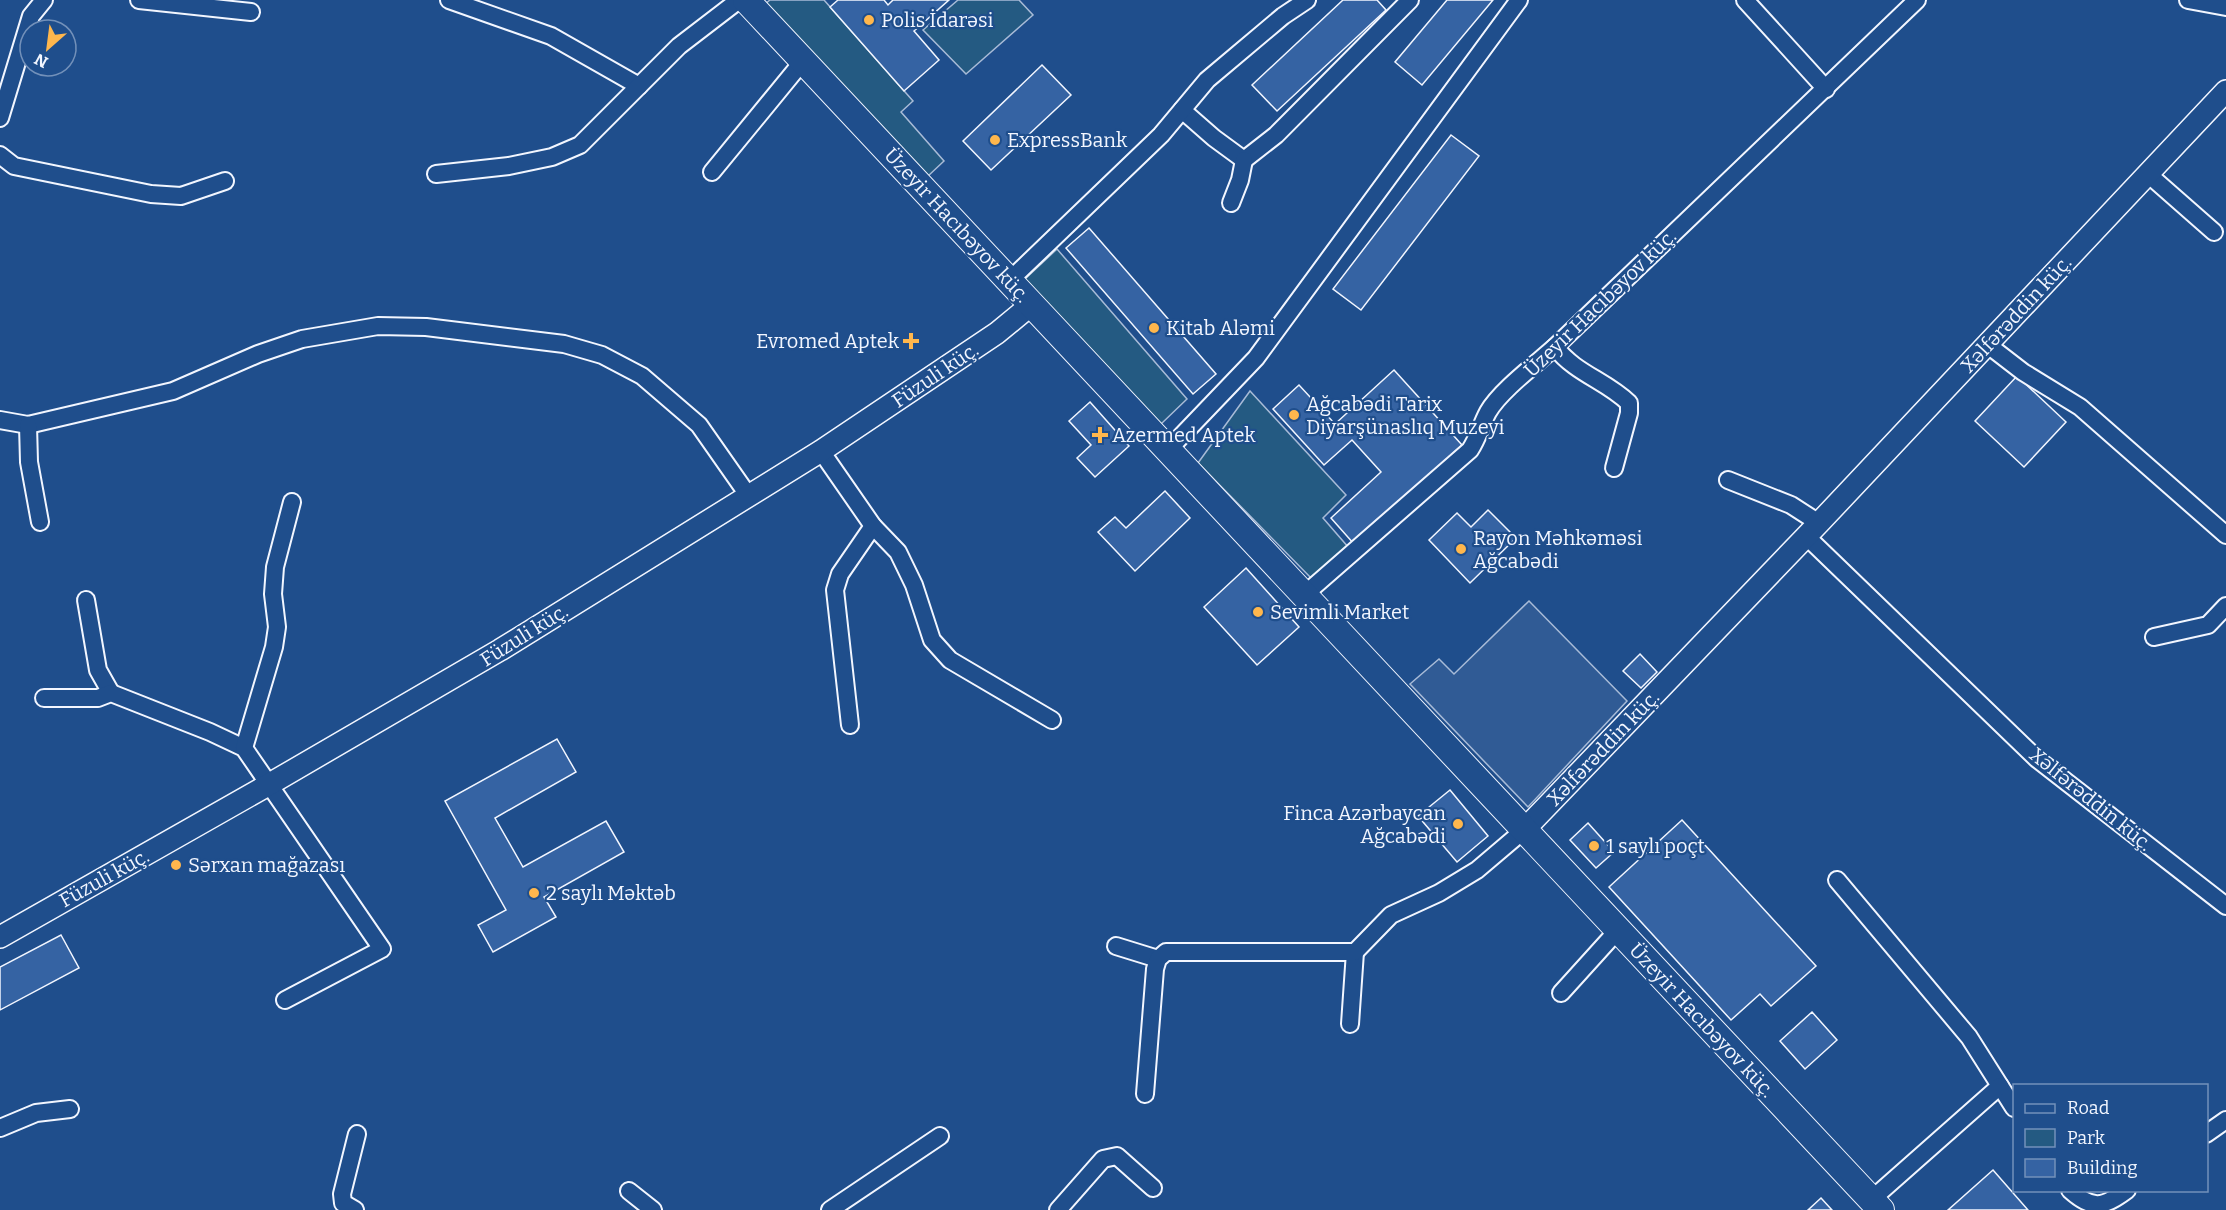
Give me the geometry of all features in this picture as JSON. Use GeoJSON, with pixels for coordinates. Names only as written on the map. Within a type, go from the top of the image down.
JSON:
{"type":"FeatureCollection","features":[{"type":"Feature","properties":{"kind":"main road","name":"Üzeyir Hacıbəyov küç."},"geometry":{"type":"LineString","coordinates":[[746,0],[1876,1205]]}},
{"type":"Feature","properties":{"kind":"street"},"geometry":{"type":"LineString","coordinates":[[0,118],[31,16],[44,0]]}},
{"type":"Feature","properties":{"kind":"street"},"geometry":{"type":"LineString","coordinates":[[139,0],[251,12]]}},
{"type":"Feature","properties":{"kind":"street"},"geometry":{"type":"LineString","coordinates":[[449,0],[551,36],[639,86]]}},
{"type":"Feature","properties":{"kind":"street"},"geometry":{"type":"LineString","coordinates":[[436,174],[509,166],[552,157],[580,145],[679,46],[739,0]]}},
{"type":"Feature","properties":{"kind":"street"},"geometry":{"type":"LineString","coordinates":[[1009,281],[1161,135],[1207,80],[1229,60],[1307,0]]}},
{"type":"Feature","properties":{"kind":"street"},"geometry":{"type":"LineString","coordinates":[[1232,203],[1244,160],[1276,135],[1410,0]]}},
{"type":"Feature","properties":{"kind":"street"},"geometry":{"type":"LineString","coordinates":[[1168,450],[1256,358],[1519,0]]}},
{"type":"Feature","properties":{"kind":"street"},"geometry":{"type":"LineString","coordinates":[[1745,0],[1826,89]]}},
{"type":"Feature","properties":{"kind":"street","name":"Üzeyir Hacıbəyov küç."},"geometry":{"type":"LineString","coordinates":[[1304,595],[1470,450],[1488,412],[1497,400],[1917,0]]}},
{"type":"Feature","properties":{"kind":"street"},"geometry":{"type":"LineString","coordinates":[[2188,0],[2226,7]]}},
{"type":"Feature","properties":{"kind":"street"},"geometry":{"type":"LineString","coordinates":[[712,172],[803,61]]}},
{"type":"Feature","properties":{"kind":"street","name":"Xəlfərəddin küç."},"geometry":{"type":"LineString","coordinates":[[1524,830],[1988,345],[2226,91]]}},
{"type":"Feature","properties":{"kind":"street"},"geometry":{"type":"LineString","coordinates":[[1182,111],[1244,160]]}},
{"type":"Feature","properties":{"kind":"street"},"geometry":{"type":"LineString","coordinates":[[0,155],[14,166],[151,194],[181,196],[225,180]]}},
{"type":"Feature","properties":{"kind":"street"},"geometry":{"type":"LineString","coordinates":[[2148,174],[2214,232]]}},
{"type":"Feature","properties":{"kind":"street","name":"Füzuli küç."},"geometry":{"type":"LineString","coordinates":[[0,937],[500,650],[821,451],[997,333],[1031,305]]}},
{"type":"Feature","properties":{"kind":"street"},"geometry":{"type":"LineString","coordinates":[[0,420],[28,425],[173,391],[258,354],[302,339],[378,326],[426,327],[564,344],[602,355],[642,376],[699,426],[748,495]]}},
{"type":"Feature","properties":{"kind":"street"},"geometry":{"type":"LineString","coordinates":[[1988,345],[2023,372],[2080,407],[2226,535]]}},
{"type":"Feature","properties":{"kind":"street"},"geometry":{"type":"LineString","coordinates":[[1555,347],[1571,365],[1621,395],[1629,403],[1629,412],[1614,468]]}},
{"type":"Feature","properties":{"kind":"street"},"geometry":{"type":"LineString","coordinates":[[28,425],[29,462],[40,522]]}},
{"type":"Feature","properties":{"kind":"street"},"geometry":{"type":"LineString","coordinates":[[821,451],[873,526],[898,552],[914,585],[932,640],[950,660],[1052,720]]}},
{"type":"Feature","properties":{"kind":"street"},"geometry":{"type":"LineString","coordinates":[[1728,480],[1791,505],[1812,530]]}},
{"type":"Feature","properties":{"kind":"street"},"geometry":{"type":"LineString","coordinates":[[244,748],[274,647],[277,627],[273,594],[275,567],[292,502]]}},
{"type":"Feature","properties":{"kind":"street"},"geometry":{"type":"LineString","coordinates":[[850,725],[835,590],[840,574],[873,526]]}},
{"type":"Feature","properties":{"kind":"street","name":"Xəlfərəddin küç."},"geometry":{"type":"LineString","coordinates":[[1812,530],[2037,759],[2226,906]]}},
{"type":"Feature","properties":{"kind":"street"},"geometry":{"type":"LineString","coordinates":[[86,600],[98,670],[111,693],[244,748],[382,949],[285,1000]]}},
{"type":"Feature","properties":{"kind":"street"},"geometry":{"type":"LineString","coordinates":[[2154,637],[2208,625],[2226,606]]}},
{"type":"Feature","properties":{"kind":"street"},"geometry":{"type":"LineString","coordinates":[[44,698],[98,698],[111,693]]}},
{"type":"Feature","properties":{"kind":"street"},"geometry":{"type":"LineString","coordinates":[[1350,1024],[1355,952],[1391,915],[1439,893],[1477,870],[1524,830]]}},
{"type":"Feature","properties":{"kind":"street"},"geometry":{"type":"LineString","coordinates":[[1837,880],[1969,1037],[2013,1106]]}},
{"type":"Feature","properties":{"kind":"street"},"geometry":{"type":"LineString","coordinates":[[1561,993],[1618,930]]}},
{"type":"Feature","properties":{"kind":"street"},"geometry":{"type":"LineString","coordinates":[[1116,946],[1158,959]]}},
{"type":"Feature","properties":{"kind":"street"},"geometry":{"type":"LineString","coordinates":[[1145,1094],[1155,969],[1158,959],[1166,952],[1355,952]]}},
{"type":"Feature","properties":{"kind":"street"},"geometry":{"type":"LineString","coordinates":[[1876,1205],[2000,1086]]}},
{"type":"Feature","properties":{"kind":"street"},"geometry":{"type":"LineString","coordinates":[[0,1128],[36,1113],[70,1109]]}},
{"type":"Feature","properties":{"kind":"street"},"geometry":{"type":"LineString","coordinates":[[2208,1133],[2226,1120]]}},
{"type":"Feature","properties":{"kind":"street"},"geometry":{"type":"LineString","coordinates":[[355,1210],[343,1203],[342,1194],[357,1134]]}},
{"type":"Feature","properties":{"kind":"street"},"geometry":{"type":"LineString","coordinates":[[830,1210],[940,1136]]}},
{"type":"Feature","properties":{"kind":"street"},"geometry":{"type":"LineString","coordinates":[[1058,1210],[1103,1159],[1117,1156],[1154,1188]]}},
{"type":"Feature","properties":{"kind":"street"},"geometry":{"type":"LineString","coordinates":[[629,1191],[653,1210]]}},
{"type":"Feature","properties":{"kind":"street"},"geometry":{"type":"LineString","coordinates":[[2071,1192],[2081,1202],[2092,1207],[2111,1202],[2126,1192]]}},
{"type":"Feature","properties":{"kind":"green space"},"geometry":{"type":"Polygon","coordinates":[[[770,0],[824,0],[913,101],[901,112],[944,161],[927,177],[765,4],[770,0]]]}},
{"type":"Feature","properties":{"kind":"green space"},"geometry":{"type":"Polygon","coordinates":[[[958,0],[1019,0],[1033,15],[966,74],[923,30],[958,0]]]}},
{"type":"Feature","properties":{"kind":"green space"},"geometry":{"type":"Polygon","coordinates":[[[1057,249],[1187,399],[1161,424],[1025,279],[1057,249]]]}},
{"type":"Feature","properties":{"kind":"green space"},"geometry":{"type":"Polygon","coordinates":[[[1250,391],[1346,495],[1323,518],[1349,548],[1313,580],[1198,463],[1250,391]]]}},
{"type":"Feature","properties":{"kind":"shaded area"},"geometry":{"type":"Polygon","coordinates":[[[1529,601],[1627,701],[1528,807],[1410,684],[1439,659],[1454,674],[1529,601]]]}},
{"type":"Feature","properties":{"kind":"building"},"geometry":{"type":"Polygon","coordinates":[[[838,0],[884,0],[888,5],[893,0],[949,0],[914,31],[939,60],[904,91],[830,7],[838,0]]]}},
{"type":"Feature","properties":{"kind":"building"},"geometry":{"type":"Polygon","coordinates":[[[1343,0],[1377,0],[1386,10],[1277,111],[1252,85],[1343,0]]]}},
{"type":"Feature","properties":{"kind":"building"},"geometry":{"type":"Polygon","coordinates":[[[1447,0],[1493,0],[1422,85],[1395,62],[1447,0]]]}},
{"type":"Feature","properties":{"kind":"building"},"geometry":{"type":"Polygon","coordinates":[[[1042,65],[1071,95],[991,170],[963,141],[1042,65]]]}},
{"type":"Feature","properties":{"kind":"building"},"geometry":{"type":"Polygon","coordinates":[[[1451,135],[1479,156],[1361,310],[1333,289],[1451,135]]]}},
{"type":"Feature","properties":{"kind":"building"},"geometry":{"type":"Polygon","coordinates":[[[1089,228],[1216,374],[1193,394],[1066,248],[1089,228]]]}},
{"type":"Feature","properties":{"kind":"building"},"geometry":{"type":"Polygon","coordinates":[[[1394,370],[1462,445],[1354,544],[1331,518],[1381,472],[1352,440],[1324,465],[1273,409],[1299,385],[1335,424],[1394,370]]]}},
{"type":"Feature","properties":{"kind":"building"},"geometry":{"type":"Polygon","coordinates":[[[2017,376],[2066,422],[2024,467],[1975,421],[2017,376]]]}},
{"type":"Feature","properties":{"kind":"building"},"geometry":{"type":"Polygon","coordinates":[[[1090,402],[1129,446],[1095,477],[1077,458],[1091,445],[1069,421],[1090,402]]]}},
{"type":"Feature","properties":{"kind":"building"},"geometry":{"type":"Polygon","coordinates":[[[1165,491],[1190,518],[1135,571],[1098,532],[1115,517],[1126,528],[1165,491]]]}},
{"type":"Feature","properties":{"kind":"building"},"geometry":{"type":"Polygon","coordinates":[[[1488,510],[1516,538],[1470,583],[1429,540],[1457,513],[1471,527],[1488,510]]]}},
{"type":"Feature","properties":{"kind":"building"},"geometry":{"type":"Polygon","coordinates":[[[1246,568],[1299,627],[1257,665],[1204,607],[1246,568]]]}},
{"type":"Feature","properties":{"kind":"building"},"geometry":{"type":"Polygon","coordinates":[[[1640,654],[1657,672],[1641,688],[1623,671],[1640,654]]]}},
{"type":"Feature","properties":{"kind":"building"},"geometry":{"type":"Polygon","coordinates":[[[557,739],[576,772],[495,818],[523,867],[606,821],[624,852],[544,897],[556,917],[493,952],[478,925],[506,910],[445,801],[557,739]]]}},
{"type":"Feature","properties":{"kind":"building"},"geometry":{"type":"Polygon","coordinates":[[[1450,790],[1488,836],[1457,862],[1418,816],[1450,790]]]}},
{"type":"Feature","properties":{"kind":"building"},"geometry":{"type":"Polygon","coordinates":[[[1682,820],[1816,966],[1771,1006],[1760,994],[1731,1020],[1609,887],[1682,820]]]}},
{"type":"Feature","properties":{"kind":"building"},"geometry":{"type":"Polygon","coordinates":[[[1588,823],[1614,852],[1596,868],[1570,840],[1588,823]]]}},
{"type":"Feature","properties":{"kind":"building"},"geometry":{"type":"Polygon","coordinates":[[[61,935],[79,968],[0,1010],[0,967],[61,935]]]}},
{"type":"Feature","properties":{"kind":"building"},"geometry":{"type":"Polygon","coordinates":[[[1812,1012],[1837,1040],[1805,1069],[1780,1041],[1812,1012]]]}},
{"type":"Feature","properties":{"kind":"building"},"geometry":{"type":"Polygon","coordinates":[[[1993,1170],[2028,1210],[1948,1210],[1993,1170]]]}},
{"type":"Feature","properties":{"kind":"building"},"geometry":{"type":"Polygon","coordinates":[[[1821,1198],[1832,1210],[1808,1210],[1821,1198]]]}},
{"type":"Feature","properties":{"kind":"place","name":"Polis İdarəsi"},"geometry":{"type":"Point","coordinates":[869,20]}},
{"type":"Feature","properties":{"kind":"place","name":"ExpressBank"},"geometry":{"type":"Point","coordinates":[995,140]}},
{"type":"Feature","properties":{"kind":"place","name":"Kitab Aləmi"},"geometry":{"type":"Point","coordinates":[1154,328]}},
{"type":"Feature","properties":{"kind":"place","name":"Evromed Aptek"},"geometry":{"type":"Point","coordinates":[911,341]}},
{"type":"Feature","properties":{"kind":"place","name":"Ağcabədi Tarix Diyarşünaslıq Muzeyi"},"geometry":{"type":"Point","coordinates":[1294,415]}},
{"type":"Feature","properties":{"kind":"place","name":"Azermed Aptek"},"geometry":{"type":"Point","coordinates":[1100,435]}},
{"type":"Feature","properties":{"kind":"place","name":"Rayon Məhkəməsi Ağcabədi"},"geometry":{"type":"Point","coordinates":[1461,549]}},
{"type":"Feature","properties":{"kind":"place","name":"Sevimli Market"},"geometry":{"type":"Point","coordinates":[1258,612]}},
{"type":"Feature","properties":{"kind":"place","name":"Finca Azərbaycan Ağcabədi"},"geometry":{"type":"Point","coordinates":[1458,824]}},
{"type":"Feature","properties":{"kind":"place","name":"1 saylı poçt"},"geometry":{"type":"Point","coordinates":[1594,846]}},
{"type":"Feature","properties":{"kind":"place","name":"Sərxan mağazası"},"geometry":{"type":"Point","coordinates":[176,865]}},
{"type":"Feature","properties":{"kind":"place","name":"2 saylı Məktəb"},"geometry":{"type":"Point","coordinates":[534,893]}}]}
